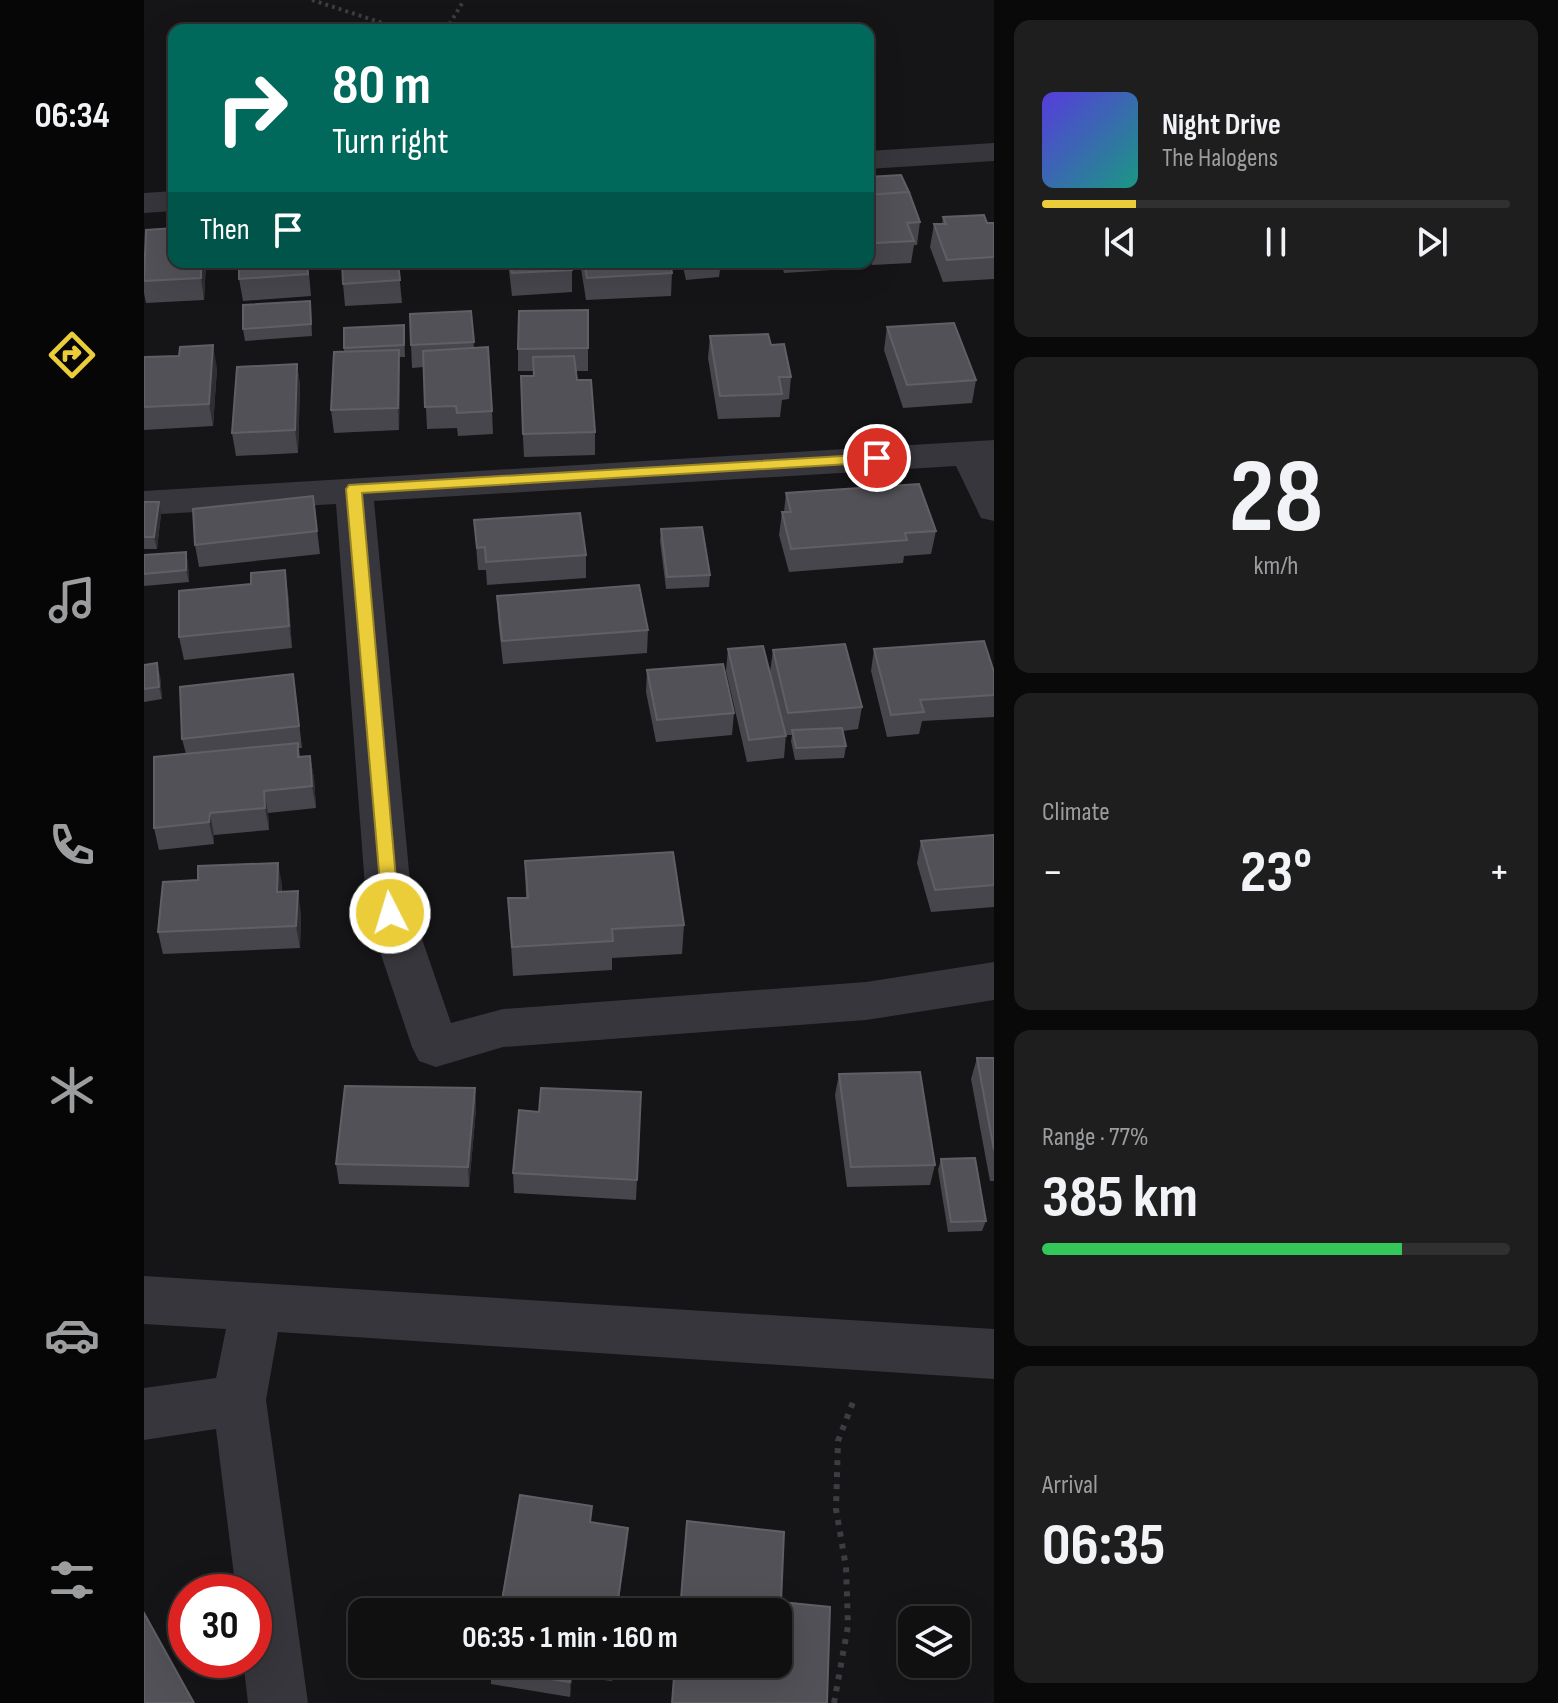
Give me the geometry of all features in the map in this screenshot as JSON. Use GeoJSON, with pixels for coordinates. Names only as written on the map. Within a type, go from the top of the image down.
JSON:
{"type":"FeatureCollection","features":[{"type":"Feature","properties":{"kind":"street"},"geometry":{"type":"LineString","coordinates":[[874,160],[994,152]]}},
{"type":"Feature","properties":{"kind":"street"},"geometry":{"type":"LineString","coordinates":[[144,203],[168,201]]}},
{"type":"Feature","properties":{"kind":"street"},"geometry":{"type":"LineString","coordinates":[[144,503],[982,452],[994,509]]}},
{"type":"Feature","properties":{"kind":"street"},"geometry":{"type":"LineString","coordinates":[[354,489],[390,913],[436,1047],[503,1028],[866,1001],[994,981]]}},
{"type":"Feature","properties":{"kind":"street"},"geometry":{"type":"LineString","coordinates":[[144,1300],[994,1354]]}},
{"type":"Feature","properties":{"kind":"street"},"geometry":{"type":"LineString","coordinates":[[256,1307],[239,1400],[278,1703]]}},
{"type":"Feature","properties":{"kind":"street"},"geometry":{"type":"LineString","coordinates":[[144,1414],[239,1400]]}},
{"type":"Feature","properties":{"kind":"path"},"geometry":{"type":"LineString","coordinates":[[312,0],[386,24]]}},
{"type":"Feature","properties":{"kind":"path"},"geometry":{"type":"LineString","coordinates":[[450,24],[464,0]]}},
{"type":"Feature","properties":{"kind":"path"},"geometry":{"type":"LineString","coordinates":[[834,1703],[848,1626],[846,1567],[836,1509],[838,1441],[875,1346]]}},
{"type":"Feature","properties":{"kind":"building"},"geometry":{"type":"Polygon","coordinates":[[[901,175],[909,192],[874,195],[874,177],[901,175]]]}},
{"type":"Feature","properties":{"kind":"building"},"geometry":{"type":"Polygon","coordinates":[[[909,192],[920,222],[907,223],[914,241],[875,243],[874,195],[909,192]]]}},
{"type":"Feature","properties":{"kind":"building"},"geometry":{"type":"Polygon","coordinates":[[[984,215],[987,223],[994,223],[994,257],[947,260],[934,224],[946,224],[943,217],[984,215]]]}},
{"type":"Feature","properties":{"kind":"building"},"geometry":{"type":"Polygon","coordinates":[[[168,228],[168,268],[201,268],[201,278],[144,281],[146,230],[168,228]]]}},
{"type":"Feature","properties":{"kind":"building"},"geometry":{"type":"Polygon","coordinates":[[[239,268],[308,268],[308,274],[239,279],[239,268]]]}},
{"type":"Feature","properties":{"kind":"building"},"geometry":{"type":"Polygon","coordinates":[[[342,268],[399,268],[400,280],[343,284],[342,268]]]}},
{"type":"Feature","properties":{"kind":"building"},"geometry":{"type":"Polygon","coordinates":[[[511,268],[572,270],[512,273],[511,268]]]}},
{"type":"Feature","properties":{"kind":"building"},"geometry":{"type":"Polygon","coordinates":[[[585,268],[671,268],[672,273],[587,278],[585,268]]]}},
{"type":"Feature","properties":{"kind":"building"},"geometry":{"type":"Polygon","coordinates":[[[310,301],[311,324],[243,329],[243,305],[310,301]]]}},
{"type":"Feature","properties":{"kind":"building"},"geometry":{"type":"Polygon","coordinates":[[[588,310],[588,348],[518,349],[519,311],[588,310]]]}},
{"type":"Feature","properties":{"kind":"building"},"geometry":{"type":"Polygon","coordinates":[[[471,311],[474,342],[411,345],[410,314],[471,311]]]}},
{"type":"Feature","properties":{"kind":"building"},"geometry":{"type":"Polygon","coordinates":[[[954,323],[976,380],[907,385],[887,327],[954,323]]]}},
{"type":"Feature","properties":{"kind":"building"},"geometry":{"type":"Polygon","coordinates":[[[404,325],[404,345],[344,348],[344,328],[404,325]]]}},
{"type":"Feature","properties":{"kind":"building"},"geometry":{"type":"Polygon","coordinates":[[[768,334],[771,345],[784,344],[791,377],[779,377],[782,394],[720,396],[710,336],[768,334]]]}},
{"type":"Feature","properties":{"kind":"building"},"geometry":{"type":"Polygon","coordinates":[[[213,345],[209,404],[144,407],[144,357],[179,356],[180,347],[213,345]]]}},
{"type":"Feature","properties":{"kind":"building"},"geometry":{"type":"Polygon","coordinates":[[[488,347],[492,411],[457,413],[456,406],[425,407],[423,351],[488,347]]]}},
{"type":"Feature","properties":{"kind":"building"},"geometry":{"type":"Polygon","coordinates":[[[399,350],[398,408],[331,410],[334,352],[399,350]]]}},
{"type":"Feature","properties":{"kind":"building"},"geometry":{"type":"Polygon","coordinates":[[[574,356],[577,380],[591,380],[595,432],[523,434],[521,376],[534,376],[533,357],[574,356]]]}},
{"type":"Feature","properties":{"kind":"building"},"geometry":{"type":"Polygon","coordinates":[[[297,364],[295,430],[232,433],[237,367],[297,364]]]}},
{"type":"Feature","properties":{"kind":"building"},"geometry":{"type":"Polygon","coordinates":[[[919,484],[936,531],[905,533],[907,540],[791,549],[782,512],[791,512],[786,493],[919,484]]]}},
{"type":"Feature","properties":{"kind":"building"},"geometry":{"type":"Polygon","coordinates":[[[313,496],[317,531],[195,545],[193,509],[313,496]]]}},
{"type":"Feature","properties":{"kind":"building"},"geometry":{"type":"Polygon","coordinates":[[[144,502],[159,502],[154,537],[144,537],[144,502]]]}},
{"type":"Feature","properties":{"kind":"building"},"geometry":{"type":"Polygon","coordinates":[[[580,513],[586,555],[486,562],[485,547],[477,548],[474,520],[580,513]]]}},
{"type":"Feature","properties":{"kind":"building"},"geometry":{"type":"Polygon","coordinates":[[[702,527],[710,575],[667,577],[661,529],[702,527]]]}},
{"type":"Feature","properties":{"kind":"building"},"geometry":{"type":"Polygon","coordinates":[[[186,552],[186,570],[144,574],[144,555],[186,552]]]}},
{"type":"Feature","properties":{"kind":"building"},"geometry":{"type":"Polygon","coordinates":[[[285,570],[289,626],[179,637],[179,591],[251,584],[251,573],[285,570]]]}},
{"type":"Feature","properties":{"kind":"building"},"geometry":{"type":"Polygon","coordinates":[[[639,585],[648,630],[502,641],[497,596],[639,585]]]}},
{"type":"Feature","properties":{"kind":"building"},"geometry":{"type":"Polygon","coordinates":[[[984,641],[994,672],[994,695],[920,700],[924,712],[891,715],[874,649],[984,641]]]}},
{"type":"Feature","properties":{"kind":"building"},"geometry":{"type":"Polygon","coordinates":[[[845,644],[862,707],[788,713],[773,650],[845,644]]]}},
{"type":"Feature","properties":{"kind":"building"},"geometry":{"type":"Polygon","coordinates":[[[763,646],[786,736],[749,740],[728,649],[763,646]]]}},
{"type":"Feature","properties":{"kind":"building"},"geometry":{"type":"Polygon","coordinates":[[[157,663],[159,687],[144,689],[144,665],[157,663]]]}},
{"type":"Feature","properties":{"kind":"building"},"geometry":{"type":"Polygon","coordinates":[[[723,664],[734,713],[657,720],[647,670],[723,664]]]}},
{"type":"Feature","properties":{"kind":"building"},"geometry":{"type":"Polygon","coordinates":[[[293,674],[299,726],[182,739],[180,687],[293,674]]]}},
{"type":"Feature","properties":{"kind":"building"},"geometry":{"type":"Polygon","coordinates":[[[842,728],[846,746],[796,748],[792,730],[842,728]]]}},
{"type":"Feature","properties":{"kind":"building"},"geometry":{"type":"Polygon","coordinates":[[[298,743],[298,757],[310,756],[312,786],[264,791],[265,808],[210,813],[209,822],[154,828],[154,757],[298,743]]]}},
{"type":"Feature","properties":{"kind":"building"},"geometry":{"type":"Polygon","coordinates":[[[994,835],[994,885],[935,890],[921,841],[994,835]]]}},
{"type":"Feature","properties":{"kind":"building"},"geometry":{"type":"Polygon","coordinates":[[[673,852],[684,925],[612,929],[613,941],[512,947],[508,898],[528,898],[525,861],[673,852]]]}},
{"type":"Feature","properties":{"kind":"building"},"geometry":{"type":"Polygon","coordinates":[[[278,863],[277,892],[298,891],[296,926],[158,932],[163,882],[198,880],[198,866],[278,863]]]}},
{"type":"Feature","properties":{"kind":"building"},"geometry":{"type":"Polygon","coordinates":[[[977,1058],[994,1058],[994,1150],[977,1058]]]}},
{"type":"Feature","properties":{"kind":"building"},"geometry":{"type":"Polygon","coordinates":[[[920,1072],[935,1165],[851,1167],[839,1074],[920,1072]]]}},
{"type":"Feature","properties":{"kind":"building"},"geometry":{"type":"Polygon","coordinates":[[[345,1086],[475,1088],[468,1167],[336,1164],[345,1086]]]}},
{"type":"Feature","properties":{"kind":"building"},"geometry":{"type":"Polygon","coordinates":[[[541,1088],[641,1092],[637,1180],[513,1173],[519,1110],[539,1112],[541,1088]]]}},
{"type":"Feature","properties":{"kind":"building"},"geometry":{"type":"Polygon","coordinates":[[[975,1158],[986,1221],[951,1222],[941,1159],[975,1158]]]}},
{"type":"Feature","properties":{"kind":"building"},"geometry":{"type":"Polygon","coordinates":[[[520,1495],[592,1506],[590,1522],[628,1528],[618,1598],[502,1598],[520,1495]]]}},
{"type":"Feature","properties":{"kind":"building"},"geometry":{"type":"Polygon","coordinates":[[[687,1521],[784,1532],[781,1598],[681,1598],[687,1521]]]}},
{"type":"Feature","properties":{"kind":"building"},"geometry":{"type":"Polygon","coordinates":[[[792,1603],[830,1607],[827,1703],[672,1703],[674,1678],[792,1678],[792,1603]]]}},
{"type":"Feature","properties":{"kind":"building"},"geometry":{"type":"Polygon","coordinates":[[[144,1613],[168,1656],[168,1678],[180,1678],[194,1703],[144,1703],[144,1613]]]}},
{"type":"Feature","properties":{"kind":"building"},"geometry":{"type":"Polygon","coordinates":[[[545,1678],[570,1678],[570,1682],[545,1678]]]}},
{"type":"Feature","properties":{"kind":"route"},"geometry":{"type":"LineString","coordinates":[[390,913],[354,489],[877,458]]}}]}
